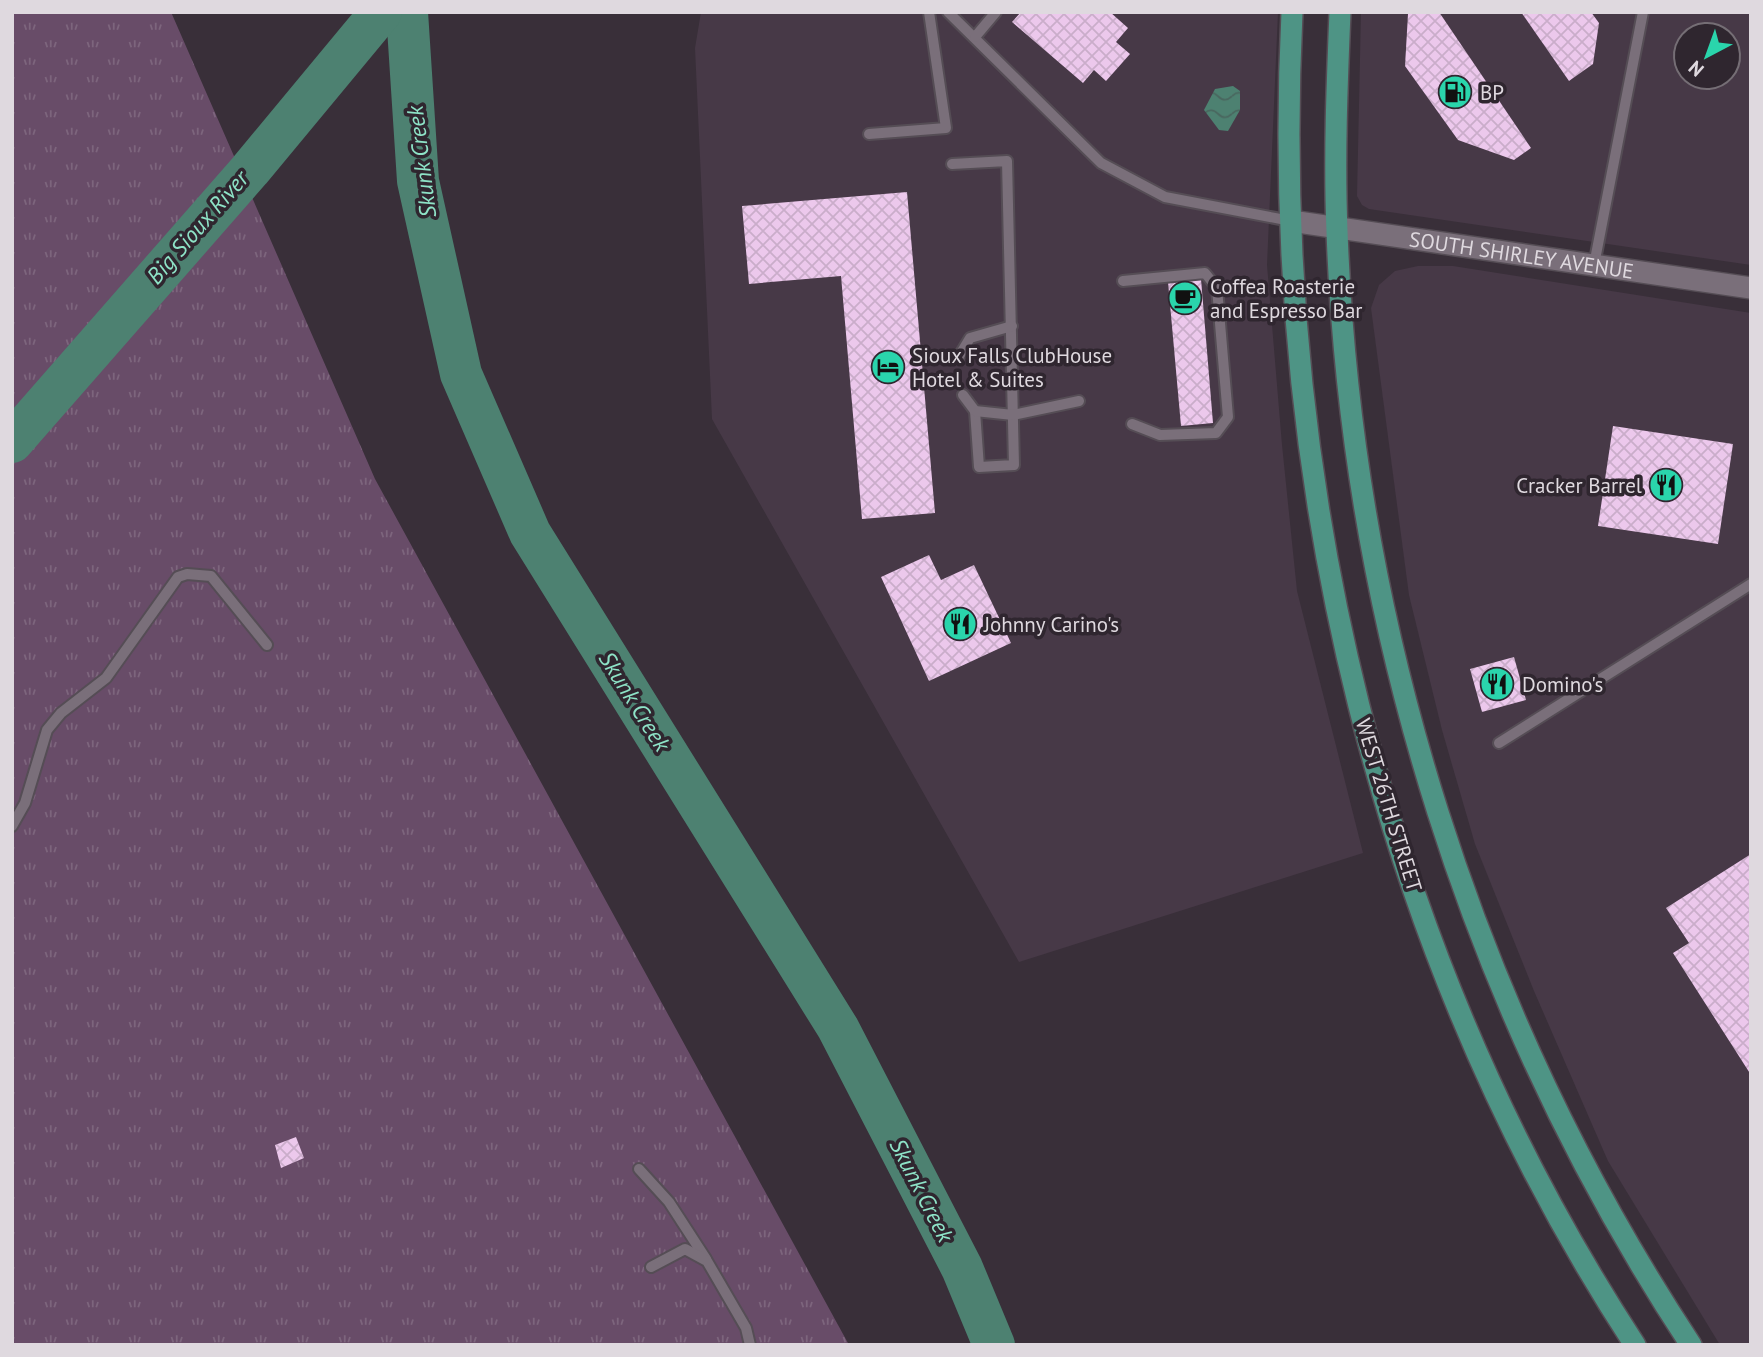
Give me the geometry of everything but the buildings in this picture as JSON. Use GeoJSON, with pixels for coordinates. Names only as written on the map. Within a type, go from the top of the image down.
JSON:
{"type":"FeatureCollection","features":[{"type":"Feature","properties":{"kind":"main road","name":"WEST 26TH STREET"},"geometry":{"type":"LineString","coordinates":[[1292,12],[1287,105],[1294,324],[1322,540],[1345,650],[1397,841],[1454,994],[1521,1147],[1591,1276],[1634,1345]]}},
{"type":"Feature","properties":{"kind":"main road"},"geometry":{"type":"LineString","coordinates":[[1340,12],[1337,229],[1353,427],[1369,532],[1391,639],[1443,826],[1498,976],[1564,1126],[1632,1252],[1691,1345]]}},
{"type":"Feature","properties":{"kind":"street","name":"SOUTH SHIRLEY AVENUE"},"geometry":{"type":"LineString","coordinates":[[1291,221],[1751,289]]}},
{"type":"Feature","properties":{"kind":"lane"},"geometry":{"type":"LineString","coordinates":[[869,134],[946,128],[929,12]]}},
{"type":"Feature","properties":{"kind":"lane"},"geometry":{"type":"LineString","coordinates":[[948,12],[1101,163],[1138,185],[1166,197],[1291,221]]}},
{"type":"Feature","properties":{"kind":"lane"},"geometry":{"type":"LineString","coordinates":[[975,37],[996,12]]}},
{"type":"Feature","properties":{"kind":"lane"},"geometry":{"type":"LineString","coordinates":[[1594,265],[1643,12]]}},
{"type":"Feature","properties":{"kind":"lane"},"geometry":{"type":"LineString","coordinates":[[951,164],[1007,161],[1014,465],[979,467],[975,411],[963,395]]}},
{"type":"Feature","properties":{"kind":"lane"},"geometry":{"type":"LineString","coordinates":[[1123,281],[1205,273],[1217,288],[1228,417],[1216,433],[1160,436],[1132,424]]}},
{"type":"Feature","properties":{"kind":"lane"},"geometry":{"type":"LineString","coordinates":[[958,358],[970,338],[1012,327]]}},
{"type":"Feature","properties":{"kind":"lane"},"geometry":{"type":"LineString","coordinates":[[975,411],[1013,415],[1079,401]]}},
{"type":"Feature","properties":{"kind":"lane"},"geometry":{"type":"LineString","coordinates":[[12,826],[25,803],[47,730],[61,713],[106,678],[178,577],[187,574],[211,576],[267,645]]}},
{"type":"Feature","properties":{"kind":"lane"},"geometry":{"type":"LineString","coordinates":[[1499,743],[1751,584]]}},
{"type":"Feature","properties":{"kind":"lane"},"geometry":{"type":"LineString","coordinates":[[639,1169],[669,1202],[707,1261],[746,1328],[750,1345]]}},
{"type":"Feature","properties":{"kind":"lane"},"geometry":{"type":"LineString","coordinates":[[651,1267],[685,1249],[707,1261]]}},
{"type":"Feature","properties":{"kind":"shaded area"},"geometry":{"type":"Polygon","coordinates":[[[701,12],[1278,12],[1267,265],[1282,445],[1297,591],[1363,853],[1019,962],[712,419],[695,48],[701,12]]]}},
{"type":"Feature","properties":{"kind":"shaded area"},"geometry":{"type":"Polygon","coordinates":[[[1361,12],[1751,12],[1751,265],[1369,209],[1362,205],[1357,196],[1361,12]]]}},
{"type":"Feature","properties":{"kind":"shaded area"},"geometry":{"type":"Polygon","coordinates":[[[1418,266],[1453,266],[1751,313],[1751,1345],[1720,1345],[1608,1161],[1534,991],[1475,844],[1442,730],[1409,595],[1371,308],[1379,285],[1395,271],[1418,266]]]}},
{"type":"Feature","properties":{"kind":"green space"},"geometry":{"type":"Polygon","coordinates":[[[12,12],[171,12],[375,479],[849,1345],[12,1345],[12,12]]]}},
{"type":"Feature","properties":{"kind":"water"},"geometry":{"type":"Polygon","coordinates":[[[1233,86],[1240,91],[1240,110],[1228,131],[1219,130],[1204,110],[1215,89],[1233,86]]]}},
{"type":"Feature","properties":{"kind":"waterway","name":"Big Sioux River"},"geometry":{"type":"LineString","coordinates":[[12,442],[250,170],[381,12]]}},
{"type":"Feature","properties":{"kind":"waterway","name":"Skunk Creek"},"geometry":{"type":"LineString","coordinates":[[407,12],[418,181],[461,374],[530,533],[838,1028],[962,1268],[994,1345]]}},
{"type":"Feature","properties":{"kind":"place","name":"BP"},"geometry":{"type":"Point","coordinates":[1455,92]}},
{"type":"Feature","properties":{"kind":"place","name":"Coffea Roasterie and Espresso Bar"},"geometry":{"type":"Point","coordinates":[1185,298]}},
{"type":"Feature","properties":{"kind":"place","name":"Sioux Falls ClubHouse Hotel & Suites"},"geometry":{"type":"Point","coordinates":[888,367]}},
{"type":"Feature","properties":{"kind":"place","name":"Cracker Barrel"},"geometry":{"type":"Point","coordinates":[1666,485]}},
{"type":"Feature","properties":{"kind":"place","name":"Johnny Carino's"},"geometry":{"type":"Point","coordinates":[960,624]}},
{"type":"Feature","properties":{"kind":"place","name":"Domino's"},"geometry":{"type":"Point","coordinates":[1497,684]}}]}
